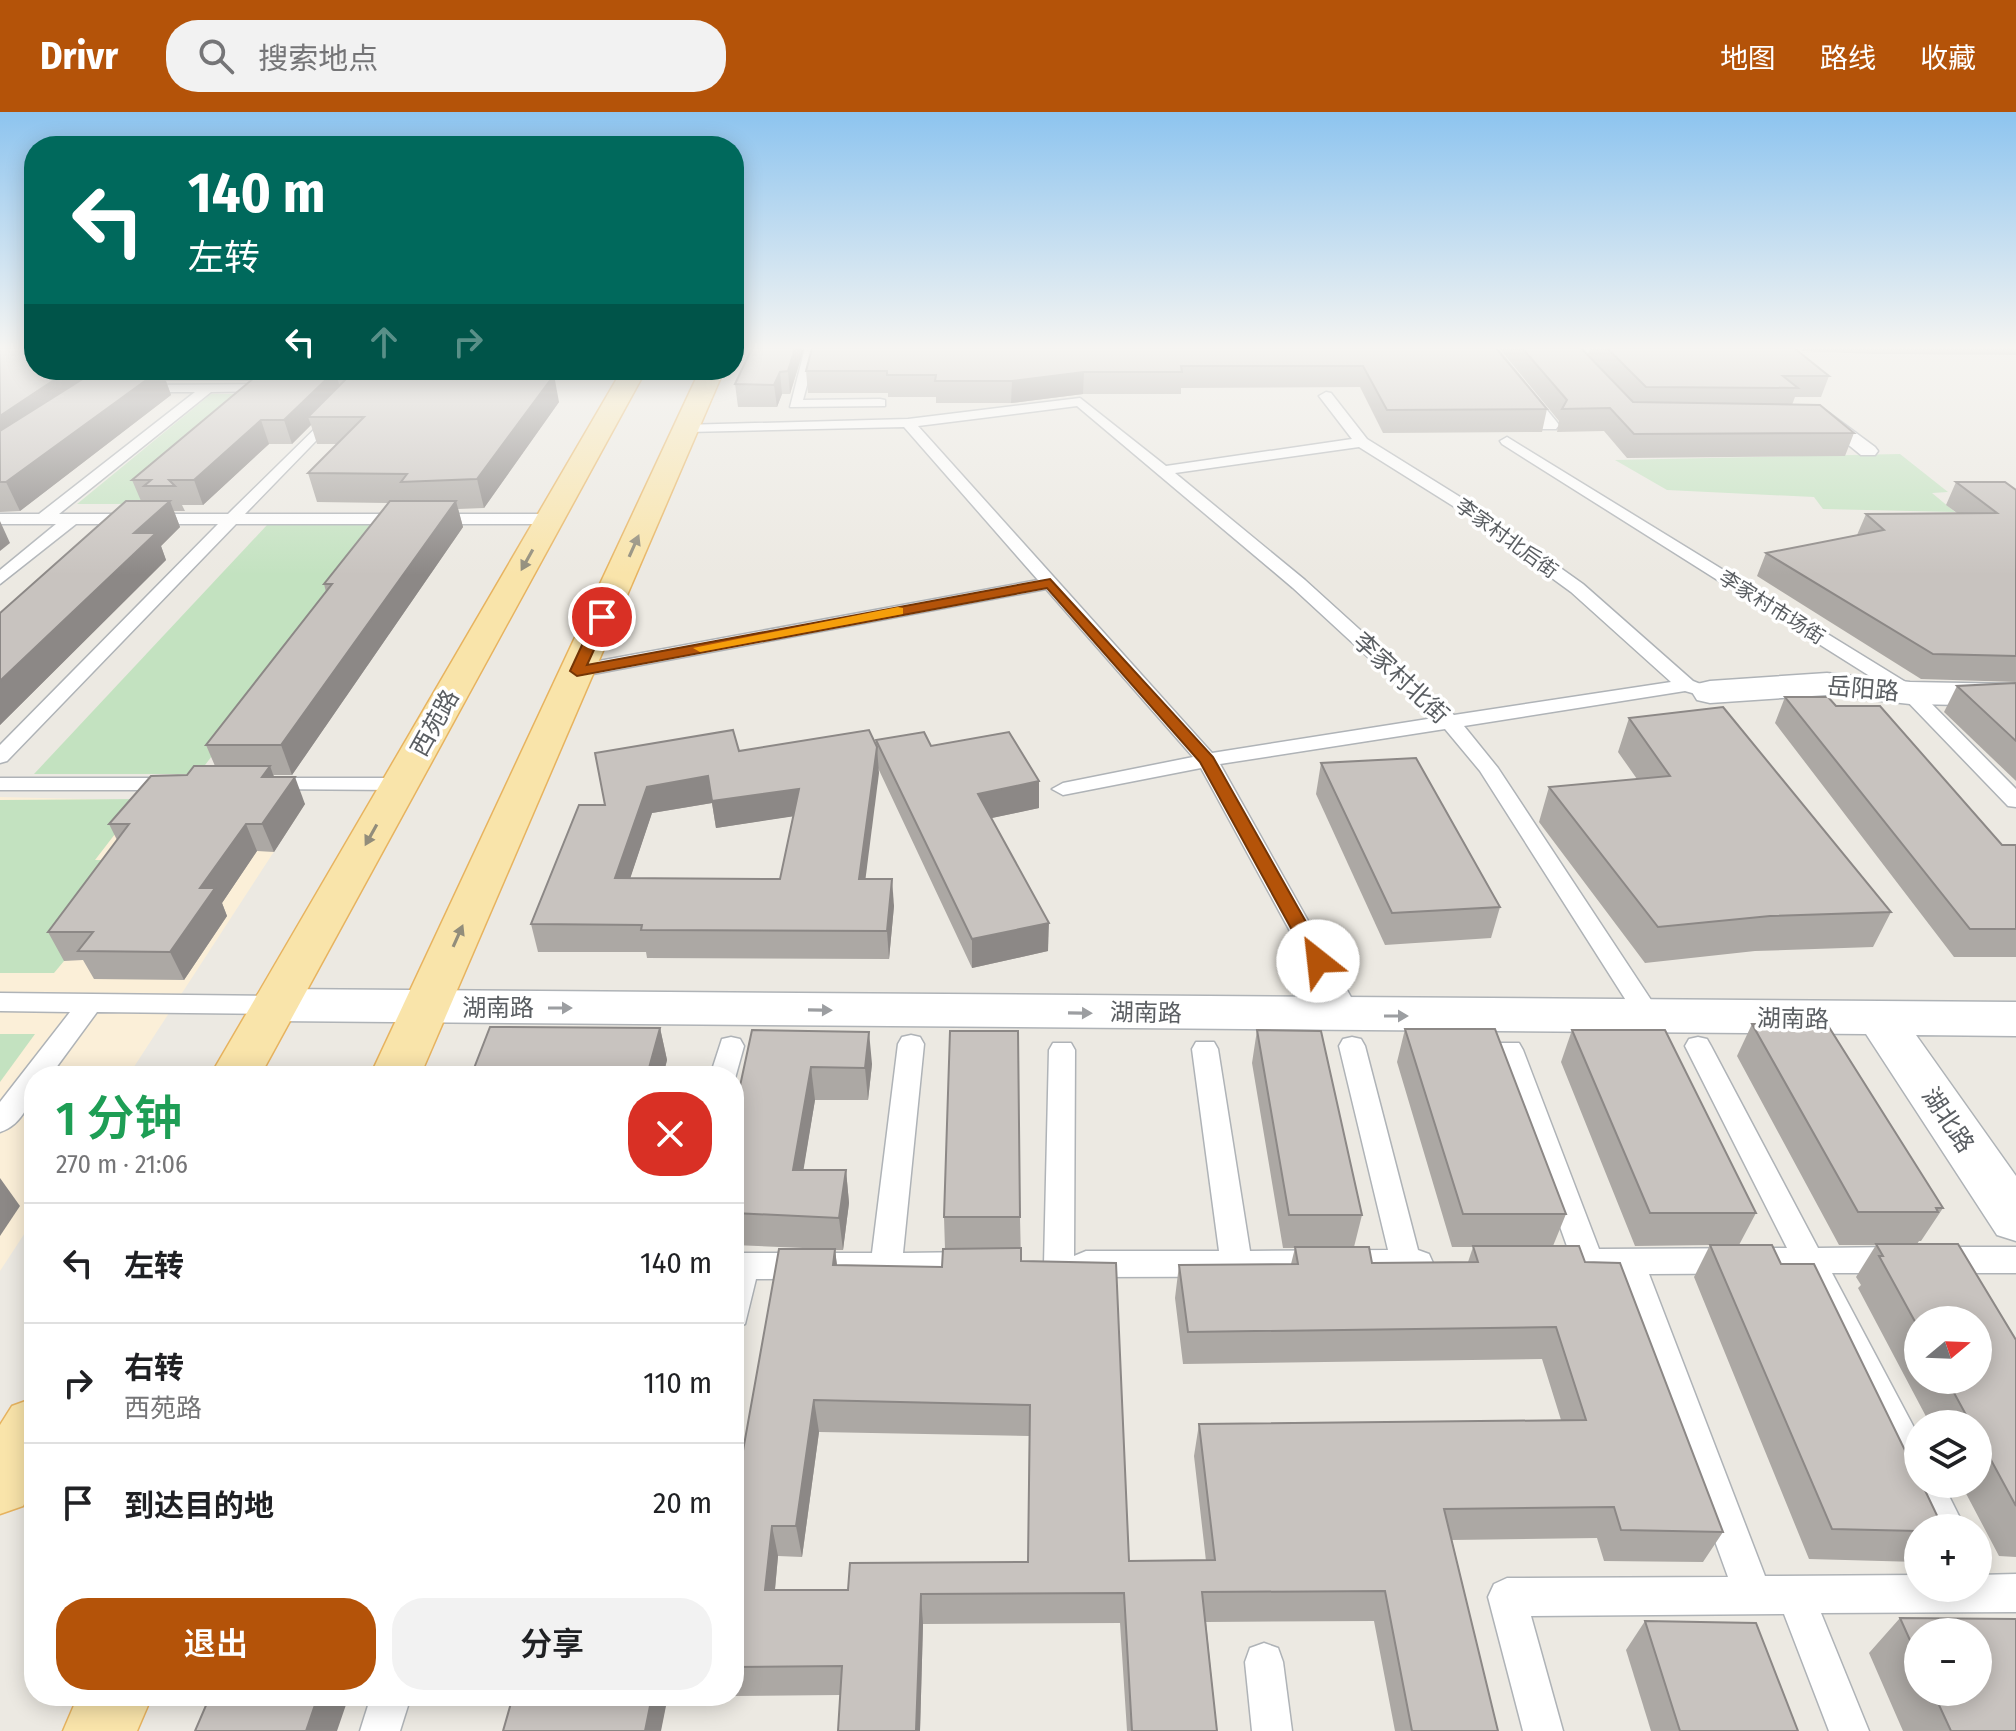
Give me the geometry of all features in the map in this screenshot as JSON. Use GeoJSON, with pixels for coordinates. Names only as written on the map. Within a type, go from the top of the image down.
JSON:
{"type":"FeatureCollection","features":[{"type":"Feature","properties":{"kind":"main road","name":"西苑路"},"geometry":{"type":"LineString","coordinates":[[241,1066],[603,424]]}},
{"type":"Feature","properties":{"kind":"main road"},"geometry":{"type":"LineString","coordinates":[[399,1066],[689,424]]}},
{"type":"Feature","properties":{"kind":"main road"},"geometry":{"type":"LineString","coordinates":[[0,1484],[24,1443]]}},
{"type":"Feature","properties":{"kind":"main road"},"geometry":{"type":"LineString","coordinates":[[100,1731],[111,1706]]}},
{"type":"Feature","properties":{"kind":"street"},"geometry":{"type":"LineString","coordinates":[[1835,424],[1868,451]]}},
{"type":"Feature","properties":{"kind":"street","name":"岳阳路"},"geometry":{"type":"LineString","coordinates":[[1698,688],[1827,684],[1910,693],[2016,695]]}},
{"type":"Feature","properties":{"kind":"street","name":"湖南路"},"geometry":{"type":"LineString","coordinates":[[275,1005],[1350,1031],[1650,1018],[2016,1019]]}},
{"type":"Feature","properties":{"kind":"street","name":"湖北路"},"geometry":{"type":"LineString","coordinates":[[1881,1020],[2016,1219]]}},
{"type":"Feature","properties":{"kind":"lane"},"geometry":{"type":"LineString","coordinates":[[43,519],[163,424]]}},
{"type":"Feature","properties":{"kind":"lane"},"geometry":{"type":"LineString","coordinates":[[0,757],[325,424]]}},
{"type":"Feature","properties":{"kind":"lane"},"geometry":{"type":"LineString","coordinates":[[687,428],[884,424]]}},
{"type":"Feature","properties":{"kind":"lane"},"geometry":{"type":"LineString","coordinates":[[908,424],[1207,760],[1350,1031],[1406,1263]]}},
{"type":"Feature","properties":{"kind":"lane","name":"李家村北街"},"geometry":{"type":"LineString","coordinates":[[1105,424],[1299,584],[1450,722],[1488,768],[1650,1018]]}},
{"type":"Feature","properties":{"kind":"lane","name":"李家村北后街"},"geometry":{"type":"LineString","coordinates":[[1348,424],[1362,442],[1459,503],[1577,588],[1698,688]]}},
{"type":"Feature","properties":{"kind":"lane","name":"李家村市场街"},"geometry":{"type":"LineString","coordinates":[[1507,441],[1910,693],[2016,801]]}},
{"type":"Feature","properties":{"kind":"lane"},"geometry":{"type":"LineString","coordinates":[[1160,471],[1362,442]]}},
{"type":"Feature","properties":{"kind":"lane"},"geometry":{"type":"LineString","coordinates":[[0,519],[549,519]]}},
{"type":"Feature","properties":{"kind":"lane"},"geometry":{"type":"LineString","coordinates":[[0,579],[72,519]]}},
{"type":"Feature","properties":{"kind":"lane"},"geometry":{"type":"LineString","coordinates":[[577,671],[1050,583]]}},
{"type":"Feature","properties":{"kind":"lane"},"geometry":{"type":"LineString","coordinates":[[1063,789],[1207,760],[1698,688]]}},
{"type":"Feature","properties":{"kind":"lane"},"geometry":{"type":"LineString","coordinates":[[0,784],[200,784]]}},
{"type":"Feature","properties":{"kind":"lane"},"geometry":{"type":"LineString","coordinates":[[246,784],[400,784]]}},
{"type":"Feature","properties":{"kind":"lane"},"geometry":{"type":"LineString","coordinates":[[0,1002],[275,1005]]}},
{"type":"Feature","properties":{"kind":"lane"},"geometry":{"type":"LineString","coordinates":[[42,1066],[90,1003]]}},
{"type":"Feature","properties":{"kind":"lane"},"geometry":{"type":"LineString","coordinates":[[886,1266],[911,1044]]}},
{"type":"Feature","properties":{"kind":"lane"},"geometry":{"type":"LineString","coordinates":[[726,1066],[731,1046]]}},
{"type":"Feature","properties":{"kind":"lane"},"geometry":{"type":"LineString","coordinates":[[1698,1046],[1904,1442]]}},
{"type":"Feature","properties":{"kind":"lane"},"geometry":{"type":"LineString","coordinates":[[1205,1049],[1236,1263]]}},
{"type":"Feature","properties":{"kind":"lane"},"geometry":{"type":"LineString","coordinates":[[1059,1264],[1062,1050]]}},
{"type":"Feature","properties":{"kind":"lane"},"geometry":{"type":"LineString","coordinates":[[1510,1050],[1588,1262]]}},
{"type":"Feature","properties":{"kind":"lane"},"geometry":{"type":"LineString","coordinates":[[0,1122],[24,1090]]}},
{"type":"Feature","properties":{"kind":"lane"},"geometry":{"type":"LineString","coordinates":[[1527,1262],[2016,1260]]}},
{"type":"Feature","properties":{"kind":"lane"},"geometry":{"type":"LineString","coordinates":[[1629,1261],[1752,1592]]}},
{"type":"Feature","properties":{"kind":"lane"},"geometry":{"type":"LineString","coordinates":[[1028,1264],[1452,1263]]}},
{"type":"Feature","properties":{"kind":"lane"},"geometry":{"type":"LineString","coordinates":[[744,1266],[996,1265]]}},
{"type":"Feature","properties":{"kind":"lane"},"geometry":{"type":"LineString","coordinates":[[1794,1592],[1849,1731]]}},
{"type":"Feature","properties":{"kind":"lane"},"geometry":{"type":"LineString","coordinates":[[1543,1731],[1507,1597],[1904,1592]]}},
{"type":"Feature","properties":{"kind":"lane"},"geometry":{"type":"LineString","coordinates":[[1264,1662],[1272,1731]]}},
{"type":"Feature","properties":{"kind":"lane"},"geometry":{"type":"LineString","coordinates":[[380,1731],[388,1706]]}},
{"type":"Feature","properties":{"kind":"shaded area"},"geometry":{"type":"Polygon","coordinates":[[[0,797],[305,804],[135,1066],[24,1066],[24,1234],[0,1271],[0,797]]]}},
{"type":"Feature","properties":{"kind":"green space"},"geometry":{"type":"Polygon","coordinates":[[[175,424],[227,424],[136,504],[77,504],[175,424]]]}},
{"type":"Feature","properties":{"kind":"green space"},"geometry":{"type":"Polygon","coordinates":[[[1900,454],[1948,492],[1932,493],[1955,512],[1823,509],[1814,497],[1667,490],[1615,460],[1900,454]]]}},
{"type":"Feature","properties":{"kind":"green space"},"geometry":{"type":"Polygon","coordinates":[[[267,525],[392,525],[198,774],[34,774],[267,525]]]}},
{"type":"Feature","properties":{"kind":"green space"},"geometry":{"type":"Polygon","coordinates":[[[142,799],[95,860],[137,860],[64,961],[54,973],[0,973],[0,800],[142,799]]]}},
{"type":"Feature","properties":{"kind":"green space"},"geometry":{"type":"Polygon","coordinates":[[[0,1034],[35,1034],[0,1082],[0,1034]]]}},
{"type":"Feature","properties":{"kind":"building"},"geometry":{"type":"Polygon","coordinates":[[[12,424],[86,424],[6,482],[0,482],[0,431],[12,424]]]}},
{"type":"Feature","properties":{"kind":"building"},"geometry":{"type":"Polygon","coordinates":[[[199,424],[257,424],[194,480],[169,480],[175,486],[144,486],[151,480],[132,480],[199,424]]]}},
{"type":"Feature","properties":{"kind":"building"},"geometry":{"type":"Polygon","coordinates":[[[357,424],[518,424],[477,479],[401,482],[407,474],[308,473],[357,424]]]}},
{"type":"Feature","properties":{"kind":"building"},"geometry":{"type":"Polygon","coordinates":[[[1624,424],[1843,424],[1854,433],[1634,434],[1624,424]]]}},
{"type":"Feature","properties":{"kind":"building"},"geometry":{"type":"Polygon","coordinates":[[[1956,482],[2005,482],[2016,490],[2016,656],[1933,654],[1766,553],[1884,530],[1866,514],[1997,513],[1956,482]]]}},
{"type":"Feature","properties":{"kind":"building"},"geometry":{"type":"Polygon","coordinates":[[[126,501],[170,501],[134,533],[156,533],[0,681],[0,613],[126,501]]]}},
{"type":"Feature","properties":{"kind":"building"},"geometry":{"type":"Polygon","coordinates":[[[390,501],[456,501],[281,745],[206,745],[332,584],[324,584],[390,501]]]}},
{"type":"Feature","properties":{"kind":"building"},"geometry":{"type":"Polygon","coordinates":[[[2016,683],[2016,741],[1957,686],[2016,683]]]}},
{"type":"Feature","properties":{"kind":"building"},"geometry":{"type":"Polygon","coordinates":[[[1785,697],[1828,697],[1836,706],[1880,706],[2002,845],[2016,845],[2016,929],[1970,929],[1785,697]]]}},
{"type":"Feature","properties":{"kind":"building"},"geometry":{"type":"Polygon","coordinates":[[[1723,707],[1891,912],[1770,916],[1658,927],[1549,787],[1670,776],[1629,718],[1723,707]]]}},
{"type":"Feature","properties":{"kind":"building"},"geometry":{"type":"Polygon","coordinates":[[[733,730],[739,751],[869,730],[877,747],[859,879],[892,879],[887,931],[641,930],[642,925],[531,924],[579,805],[605,805],[595,753],[733,730]],[[708,776],[647,787],[615,878],[780,879],[799,789],[712,801],[708,776]]]}},
{"type":"Feature","properties":{"kind":"building"},"geometry":{"type":"Polygon","coordinates":[[[924,732],[931,746],[1009,732],[1039,781],[978,794],[1049,923],[972,939],[876,740],[924,732]]]}},
{"type":"Feature","properties":{"kind":"building"},"geometry":{"type":"Polygon","coordinates":[[[1416,758],[1500,907],[1392,913],[1321,763],[1416,758]]]}},
{"type":"Feature","properties":{"kind":"building"},"geometry":{"type":"Polygon","coordinates":[[[194,766],[270,766],[262,777],[295,777],[262,824],[246,824],[200,888],[215,888],[170,952],[78,951],[93,932],[48,932],[129,824],[109,824],[151,776],[187,775],[194,766]]]}},
{"type":"Feature","properties":{"kind":"building"},"geometry":{"type":"Polygon","coordinates":[[[1752,1024],[1827,1024],[1943,1208],[1936,1208],[1938,1212],[1858,1212],[1752,1024]]]}},
{"type":"Feature","properties":{"kind":"building"},"geometry":{"type":"Polygon","coordinates":[[[490,1027],[660,1028],[650,1066],[475,1066],[490,1027]]]}},
{"type":"Feature","properties":{"kind":"building"},"geometry":{"type":"Polygon","coordinates":[[[1405,1029],[1495,1029],[1566,1214],[1463,1214],[1405,1029]]]}},
{"type":"Feature","properties":{"kind":"building"},"geometry":{"type":"Polygon","coordinates":[[[752,1030],[869,1032],[865,1068],[811,1067],[793,1170],[846,1170],[839,1218],[744,1213],[744,1067],[752,1030]]]}},
{"type":"Feature","properties":{"kind":"building"},"geometry":{"type":"Polygon","coordinates":[[[1257,1030],[1321,1031],[1362,1215],[1289,1215],[1257,1030]]]}},
{"type":"Feature","properties":{"kind":"building"},"geometry":{"type":"Polygon","coordinates":[[[1572,1030],[1665,1030],[1756,1213],[1650,1213],[1572,1030]]]}},
{"type":"Feature","properties":{"kind":"building"},"geometry":{"type":"Polygon","coordinates":[[[950,1031],[1018,1031],[1020,1217],[944,1217],[950,1031]]]}},
{"type":"Feature","properties":{"kind":"building"},"geometry":{"type":"Polygon","coordinates":[[[1876,1244],[1958,1244],[2016,1340],[2016,1506],[1992,1462],[1992,1410],[1963,1410],[1955,1394],[1992,1394],[1992,1306],[1906,1306],[1879,1256],[1883,1256],[1876,1244]]]}},
{"type":"Feature","properties":{"kind":"building"},"geometry":{"type":"Polygon","coordinates":[[[1710,1245],[1772,1245],[1781,1264],[1814,1264],[1904,1448],[1904,1498],[1929,1498],[1936,1514],[1904,1514],[1904,1531],[1832,1529],[1710,1245]]]}},
{"type":"Feature","properties":{"kind":"building"},"geometry":{"type":"Polygon","coordinates":[[[1473,1246],[1579,1246],[1585,1262],[1620,1263],[1723,1532],[1621,1530],[1614,1507],[1444,1509],[1498,1731],[1412,1731],[1385,1591],[1202,1592],[1217,1731],[1132,1731],[1124,1593],[921,1594],[916,1731],[838,1731],[842,1666],[744,1667],[744,1445],[779,1249],[835,1249],[833,1265],[942,1267],[943,1249],[1021,1248],[1021,1261],[1116,1263],[1129,1561],[1215,1560],[1199,1424],[1586,1420],[1556,1327],[1188,1332],[1179,1265],[1298,1264],[1295,1247],[1369,1247],[1372,1263],[1478,1262],[1473,1246]],[[814,1400],[796,1526],[772,1526],[765,1590],[848,1590],[850,1563],[1028,1562],[1030,1405],[814,1400]]]}},
{"type":"Feature","properties":{"kind":"building"},"geometry":{"type":"Polygon","coordinates":[[[1992,1619],[2016,1619],[2016,1731],[1951,1731],[1939,1706],[1992,1706],[1992,1619]]]}},
{"type":"Feature","properties":{"kind":"building"},"geometry":{"type":"Polygon","coordinates":[[[1645,1621],[1756,1623],[1798,1731],[1680,1731],[1645,1621]]]}},
{"type":"Feature","properties":{"kind":"building"},"geometry":{"type":"Polygon","coordinates":[[[206,1706],[315,1706],[306,1731],[195,1731],[206,1706]]]}},
{"type":"Feature","properties":{"kind":"building"},"geometry":{"type":"Polygon","coordinates":[[[510,1706],[650,1706],[645,1731],[503,1731],[510,1706]]]}},
{"type":"Feature","properties":{"kind":"slow traffic"},"geometry":{"type":"LineString","coordinates":[[700,648],[898,611]]}},
{"type":"Feature","properties":{"kind":"route"},"geometry":{"type":"LineString","coordinates":[[602,617],[577,671],[1050,583],[1207,760],[1318,961]]}}]}
